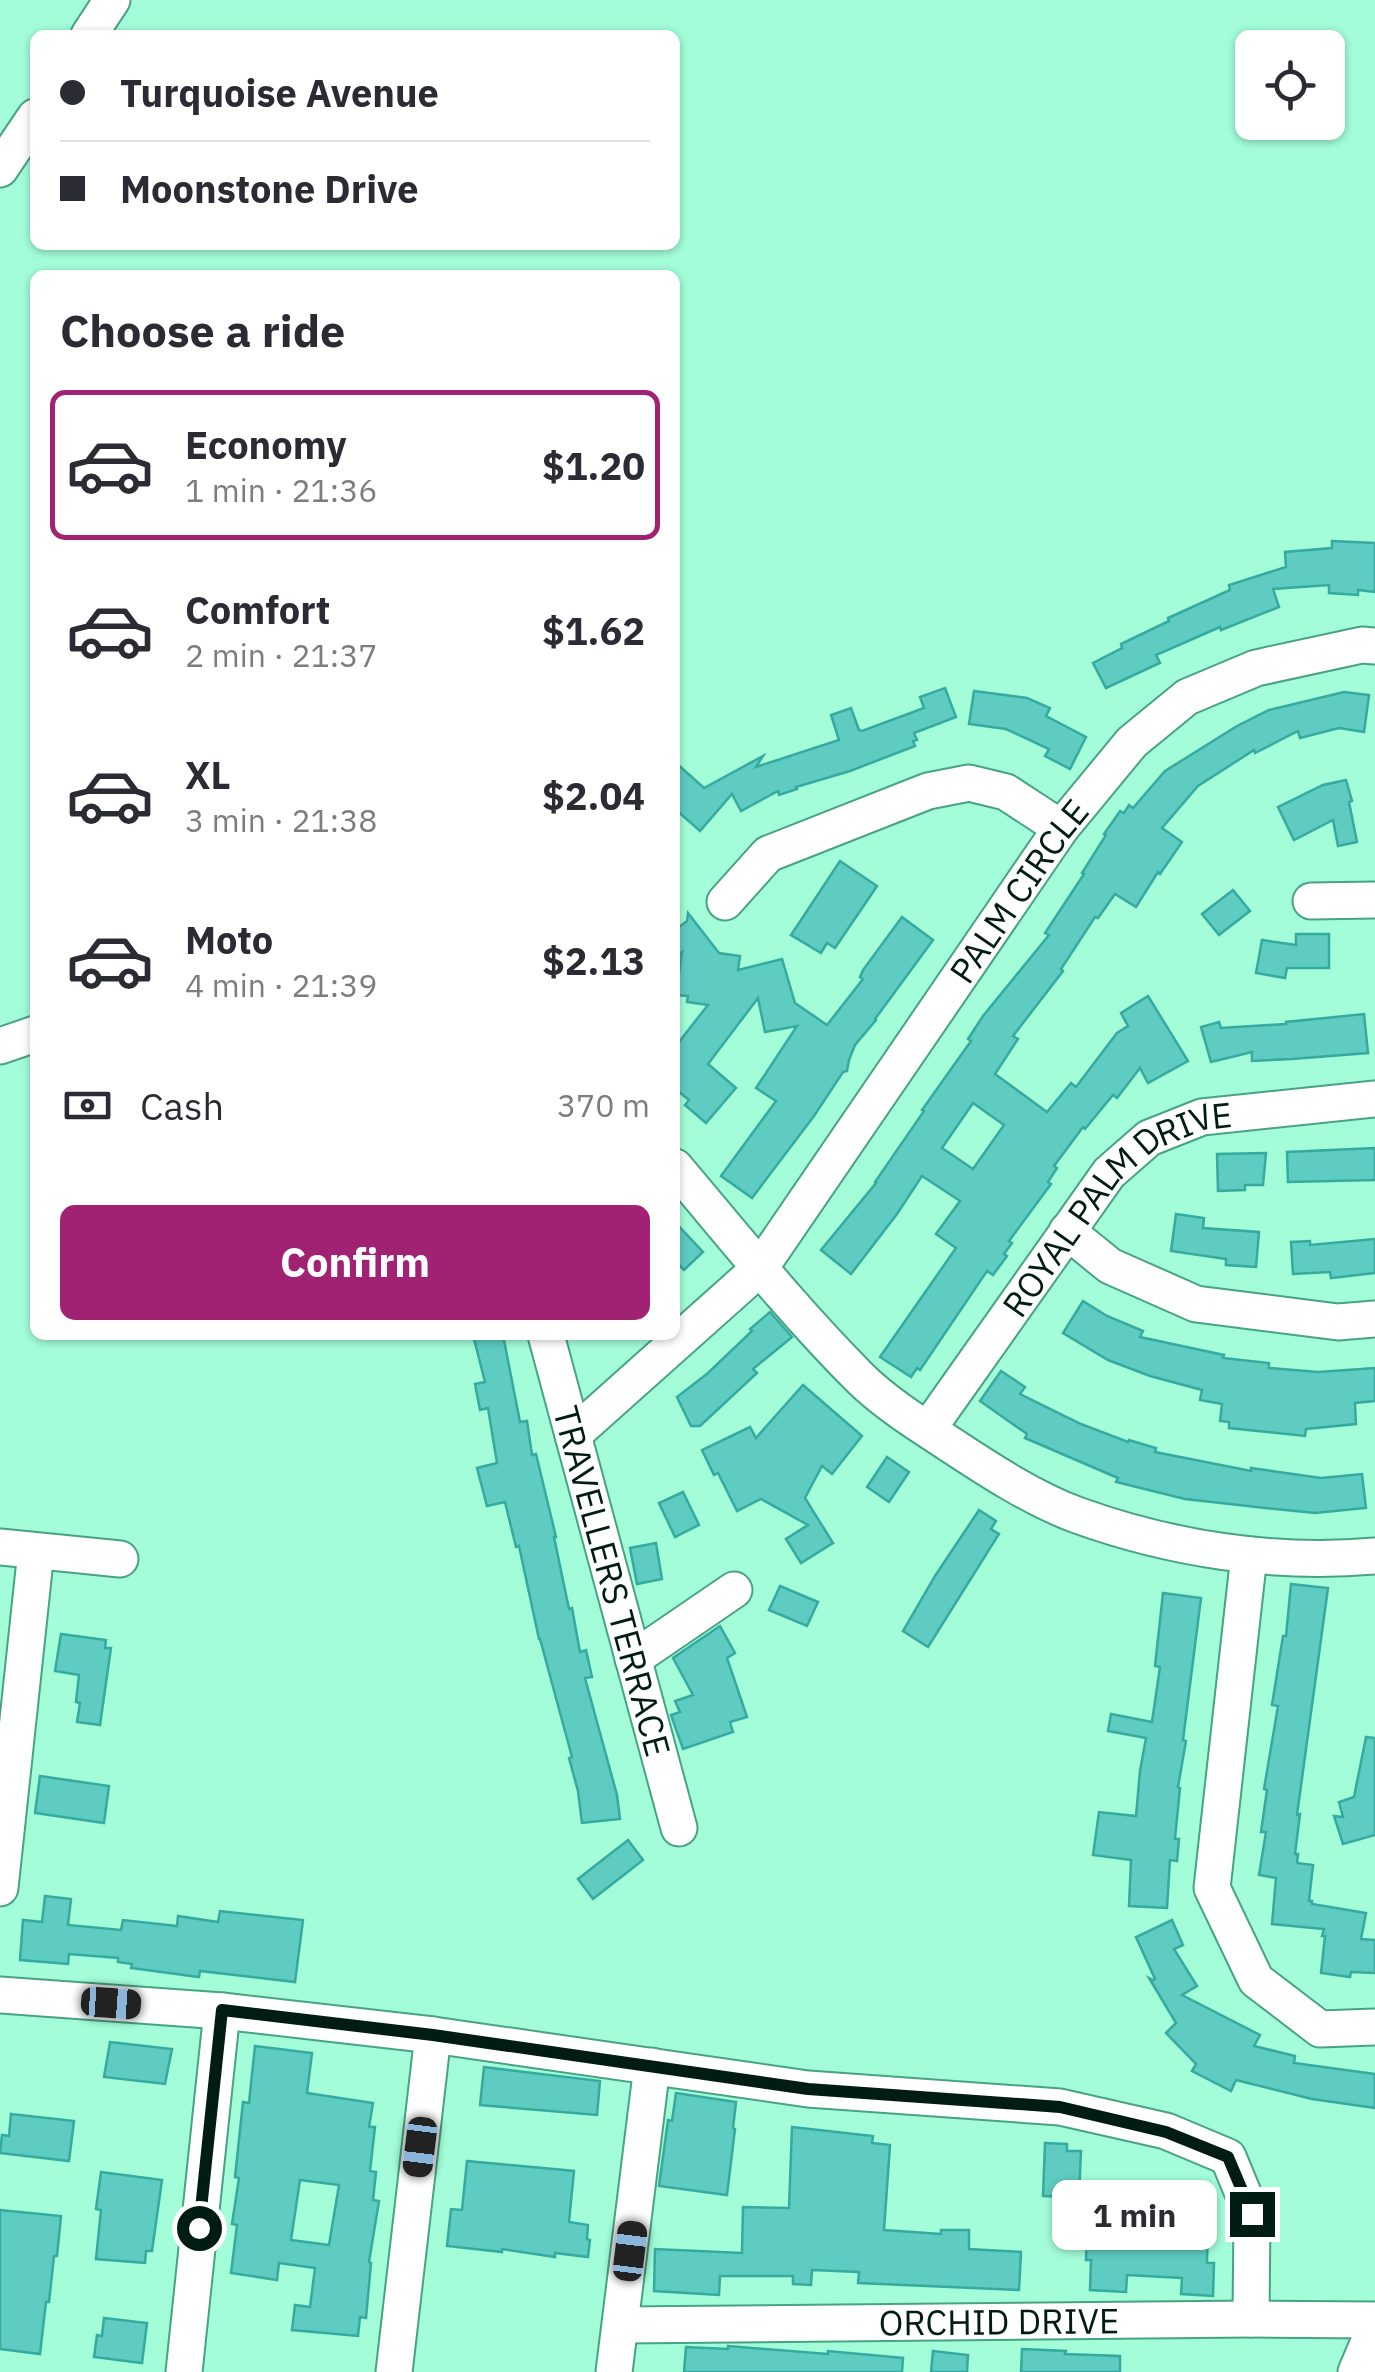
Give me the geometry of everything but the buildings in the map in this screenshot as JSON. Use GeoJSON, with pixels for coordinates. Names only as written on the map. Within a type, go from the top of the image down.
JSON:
{"type":"FeatureCollection","features":[{"type":"Feature","properties":{"kind":"street"},"geometry":{"type":"LineString","coordinates":[[92,30],[112,0]]}},
{"type":"Feature","properties":{"kind":"street"},"geometry":{"type":"LineString","coordinates":[[0,169],[30,124]]}},
{"type":"Feature","properties":{"kind":"street","name":"PALM CIRCLE"},"geometry":{"type":"LineString","coordinates":[[680,1339],[760,1268],[1061,828],[1132,742],[1188,697],[1256,668],[1362,645],[1375,646]]}},
{"type":"Feature","properties":{"kind":"street"},"geometry":{"type":"LineString","coordinates":[[725,902],[768,854],[928,791],[968,783],[1006,792],[1061,828]]}},
{"type":"Feature","properties":{"kind":"street"},"geometry":{"type":"LineString","coordinates":[[1311,901],[1375,900]]}},
{"type":"Feature","properties":{"kind":"street"},"geometry":{"type":"LineString","coordinates":[[0,1046],[30,1036]]}},
{"type":"Feature","properties":{"kind":"street","name":"ROYAL PALM DRIVE"},"geometry":{"type":"LineString","coordinates":[[928,1430],[1109,1173],[1149,1138],[1202,1116],[1375,1099]]}},
{"type":"Feature","properties":{"kind":"street"},"geometry":{"type":"LineString","coordinates":[[680,1173],[862,1380],[995,1474],[1074,1514],[1168,1542],[1249,1555],[1340,1559],[1375,1556]]}},
{"type":"Feature","properties":{"kind":"street"},"geometry":{"type":"LineString","coordinates":[[1067,1231],[1110,1266],[1196,1304],[1338,1322],[1375,1319]]}},
{"type":"Feature","properties":{"kind":"street","name":"TRAVELLERS TERRACE"},"geometry":{"type":"LineString","coordinates":[[547,1340],[679,1828]]}},
{"type":"Feature","properties":{"kind":"street","name":"PALM CIRCLE"},"geometry":{"type":"LineString","coordinates":[[573,1434],[679,1340]]}},
{"type":"Feature","properties":{"kind":"street"},"geometry":{"type":"LineString","coordinates":[[0,1547],[120,1560]]}},
{"type":"Feature","properties":{"kind":"street"},"geometry":{"type":"LineString","coordinates":[[0,1888],[36,1551]]}},
{"type":"Feature","properties":{"kind":"street"},"geometry":{"type":"LineString","coordinates":[[1249,1555],[1212,1888],[1256,1980],[1320,2029],[1375,2028]]}},
{"type":"Feature","properties":{"kind":"street"},"geometry":{"type":"LineString","coordinates":[[633,1659],[734,1590]]}},
{"type":"Feature","properties":{"kind":"street"},"geometry":{"type":"LineString","coordinates":[[0,1995],[222,2010],[433,2035],[808,2089],[1060,2107],[1166,2132],[1228,2157],[1252,2214],[1251,2319]]}},
{"type":"Feature","properties":{"kind":"street"},"geometry":{"type":"LineString","coordinates":[[184,2372],[222,2010]]}},
{"type":"Feature","properties":{"kind":"street"},"geometry":{"type":"LineString","coordinates":[[394,2372],[433,2035]]}},
{"type":"Feature","properties":{"kind":"street"},"geometry":{"type":"LineString","coordinates":[[614,2372],[652,2066]]}},
{"type":"Feature","properties":{"kind":"street","name":"ORCHID DRIVE"},"geometry":{"type":"LineString","coordinates":[[620,2325],[1251,2319],[1375,2324]]}},
{"type":"Feature","properties":{"kind":"street"},"geometry":{"type":"LineString","coordinates":[[1356,2372],[1375,2324]]}},
{"type":"Feature","properties":{"kind":"route"},"geometry":{"type":"LineString","coordinates":[[199,2228],[222,2010],[433,2035],[808,2089],[1060,2107],[1166,2132],[1228,2157],[1252,2214]]}}]}
